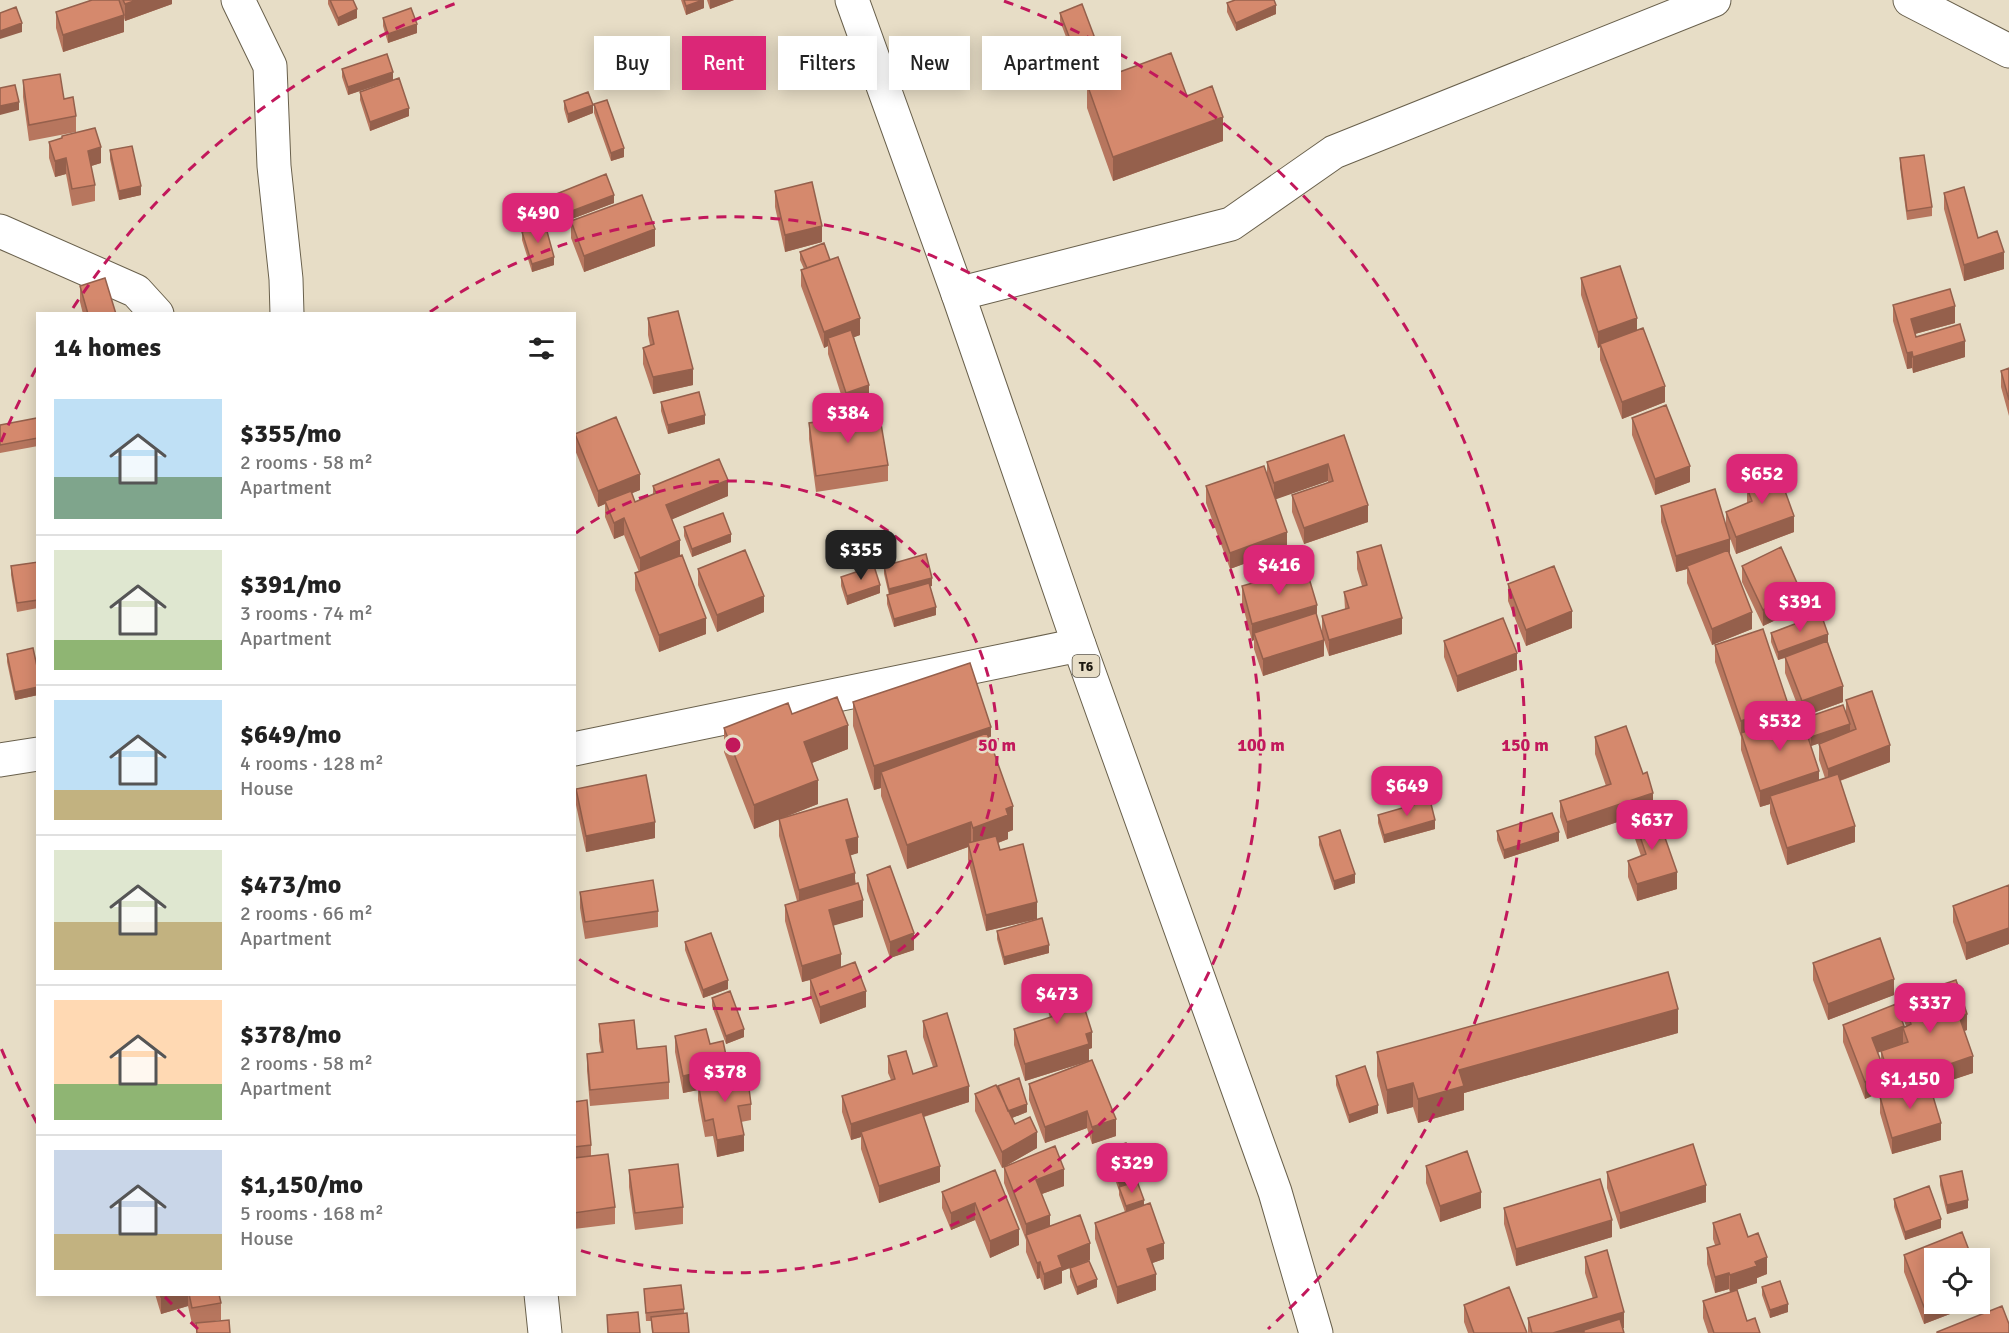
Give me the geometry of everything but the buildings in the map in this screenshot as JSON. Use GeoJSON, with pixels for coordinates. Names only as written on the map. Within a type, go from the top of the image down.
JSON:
{"type":"FeatureCollection","features":[{"type":"Feature","properties":{"kind":"main road"},"geometry":{"type":"LineString","coordinates":[[238,0],[270,66],[274,166],[286,279],[287,312]]}},
{"type":"Feature","properties":{"kind":"main road","name":"T6"},"geometry":{"type":"LineString","coordinates":[[852,0],[1275,1192],[1316,1333]]}},
{"type":"Feature","properties":{"kind":"main road"},"geometry":{"type":"LineString","coordinates":[[958,294],[1231,224],[1334,152],[1714,0]]}},
{"type":"Feature","properties":{"kind":"main road"},"geometry":{"type":"LineString","coordinates":[[1910,0],[2009,51]]}},
{"type":"Feature","properties":{"kind":"main road"},"geometry":{"type":"LineString","coordinates":[[0,231],[136,291],[155,312]]}},
{"type":"Feature","properties":{"kind":"main road"},"geometry":{"type":"LineString","coordinates":[[576,749],[1079,645]]}},
{"type":"Feature","properties":{"kind":"main road"},"geometry":{"type":"LineString","coordinates":[[0,760],[36,754]]}},
{"type":"Feature","properties":{"kind":"main road"},"geometry":{"type":"LineString","coordinates":[[541,1296],[545,1333]]}}]}
